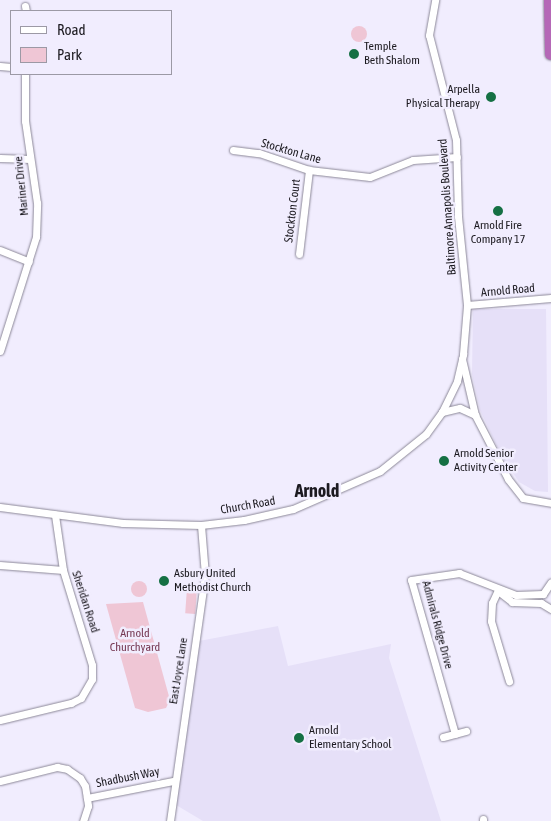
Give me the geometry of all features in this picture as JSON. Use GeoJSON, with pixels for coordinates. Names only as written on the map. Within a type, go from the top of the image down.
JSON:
{"type":"FeatureCollection","features":[{"type":"Feature","properties":{"kind":"highway"},"geometry":{"type":"LineString","coordinates":[[550,0],[551,54]]}},
{"type":"Feature","properties":{"kind":"street","name":"Baltimore Annapolis Boulevard"},"geometry":{"type":"LineString","coordinates":[[435,0],[428,35],[452,122],[457,157],[458,216],[467,306],[462,359],[475,415],[517,493],[529,501],[551,503]]}},
{"type":"Feature","properties":{"kind":"street","name":"Mariner Drive"},"geometry":{"type":"LineString","coordinates":[[0,351],[36,237],[37,203],[25,121],[25,75]]}},
{"type":"Feature","properties":{"kind":"street","name":"Stockton Lane"},"geometry":{"type":"LineString","coordinates":[[232,150],[259,153],[309,170],[342,176],[370,177],[413,160],[457,157]]}},
{"type":"Feature","properties":{"kind":"street"},"geometry":{"type":"LineString","coordinates":[[0,158],[30,158]]}},
{"type":"Feature","properties":{"kind":"street","name":"Stockton Court"},"geometry":{"type":"LineString","coordinates":[[299,254],[309,170]]}},
{"type":"Feature","properties":{"kind":"street"},"geometry":{"type":"LineString","coordinates":[[0,250],[28,262]]}},
{"type":"Feature","properties":{"kind":"street","name":"Arnold Road"},"geometry":{"type":"LineString","coordinates":[[467,306],[551,298]]}},
{"type":"Feature","properties":{"kind":"street","name":"Church Road"},"geometry":{"type":"LineString","coordinates":[[0,507],[123,523],[201,524],[267,515],[341,489],[380,470],[410,449],[442,412],[456,381],[462,359]]}},
{"type":"Feature","properties":{"kind":"street"},"geometry":{"type":"LineString","coordinates":[[442,412],[460,408],[475,415]]}},
{"type":"Feature","properties":{"kind":"street","name":"Sheridan Road"},"geometry":{"type":"LineString","coordinates":[[0,720],[71,703],[81,698],[89,689],[92,664],[63,570],[55,515]]}},
{"type":"Feature","properties":{"kind":"street","name":"East Joyce Lane"},"geometry":{"type":"LineString","coordinates":[[170,821],[173,781],[204,574],[201,524]]}},
{"type":"Feature","properties":{"kind":"street"},"geometry":{"type":"LineString","coordinates":[[0,565],[63,570]]}},
{"type":"Feature","properties":{"kind":"street","name":"Admirals Ridge Drive"},"geometry":{"type":"LineString","coordinates":[[455,734],[411,580],[459,573],[484,582],[498,590],[512,602],[541,603],[551,609]]}},
{"type":"Feature","properties":{"kind":"street","name":"Admirals Ridge Drive"},"geometry":{"type":"LineString","coordinates":[[498,590],[516,595],[538,595],[543,594],[551,582]]}},
{"type":"Feature","properties":{"kind":"street"},"geometry":{"type":"LineString","coordinates":[[498,590],[492,604],[491,621],[509,681]]}},
{"type":"Feature","properties":{"kind":"street"},"geometry":{"type":"LineString","coordinates":[[443,737],[466,730]]}},
{"type":"Feature","properties":{"kind":"street"},"geometry":{"type":"LineString","coordinates":[[0,781],[62,767],[80,778],[88,798],[88,811],[83,821]]}},
{"type":"Feature","properties":{"kind":"street","name":"Shadbush Way"},"geometry":{"type":"LineString","coordinates":[[88,798],[173,781]]}},
{"type":"Feature","properties":{"kind":"shaded area"},"geometry":{"type":"Polygon","coordinates":[[[473,309],[546,309],[548,492],[535,491],[519,482],[502,457],[480,410],[472,374],[473,309]]]}},
{"type":"Feature","properties":{"kind":"shaded area","name":"Arnold Elementary School"},"geometry":{"type":"Polygon","coordinates":[[[278,626],[288,666],[391,644],[389,658],[441,821],[203,821],[171,802],[199,641],[278,626]]]}},
{"type":"Feature","properties":{"kind":"green space"},"geometry":{"type":"Polygon","coordinates":[[[359,26],[365,28],[367,34],[365,40],[359,42],[353,40],[351,34],[353,28],[359,26]]]}},
{"type":"Feature","properties":{"kind":"green space"},"geometry":{"type":"Polygon","coordinates":[[[139,581],[145,583],[147,589],[145,595],[139,597],[133,595],[131,589],[133,583],[139,581]]]}},
{"type":"Feature","properties":{"kind":"green space"},"geometry":{"type":"Polygon","coordinates":[[[187,587],[197,588],[195,614],[185,613],[187,587]]]}},
{"type":"Feature","properties":{"kind":"green space","name":"Arnold Churchyard"},"geometry":{"type":"Polygon","coordinates":[[[143,602],[170,700],[166,708],[148,712],[135,708],[106,604],[143,602]]]}},
{"type":"Feature","properties":{"kind":"place","name":"Temple Beth Shalom"},"geometry":{"type":"Point","coordinates":[354,54]}},
{"type":"Feature","properties":{"kind":"place","name":"Arpella Physical Therapy"},"geometry":{"type":"Point","coordinates":[491,97]}},
{"type":"Feature","properties":{"kind":"place","name":"Arnold Fire Company 17"},"geometry":{"type":"Point","coordinates":[498,211]}},
{"type":"Feature","properties":{"kind":"place","name":"Arnold Senior Activity Center"},"geometry":{"type":"Point","coordinates":[444,461]}},
{"type":"Feature","properties":{"kind":"place","name":"Asbury United Methodist Church"},"geometry":{"type":"Point","coordinates":[164,581]}},
{"type":"Feature","properties":{"kind":"place","name":"Arnold Elementary School"},"geometry":{"type":"Point","coordinates":[299,738]}},
{"type":"Feature","properties":{"kind":"district","name":"Arnold"},"geometry":{"type":"Point","coordinates":[317,491]}}]}
